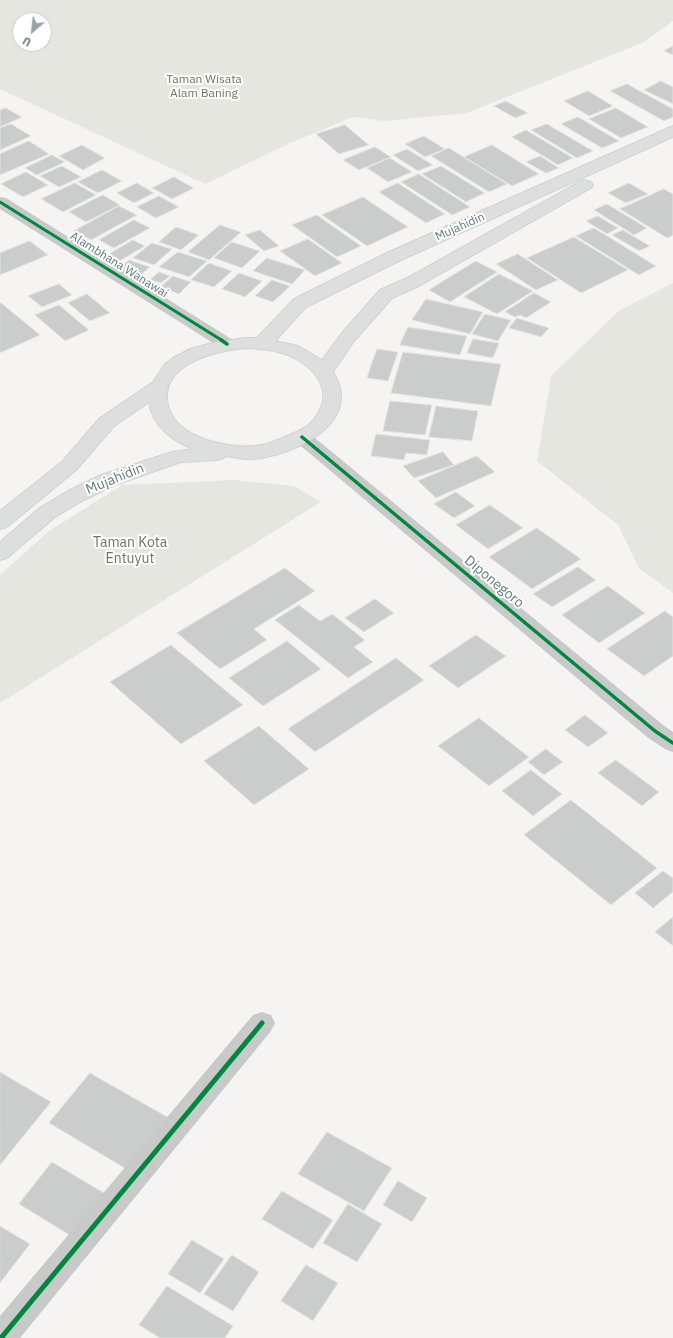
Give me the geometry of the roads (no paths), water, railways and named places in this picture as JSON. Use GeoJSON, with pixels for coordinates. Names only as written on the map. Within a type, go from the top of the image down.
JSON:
{"type":"FeatureCollection","features":[{"type":"Feature","properties":{"kind":"main road","name":"Mujahidin"},"geometry":{"type":"LineString","coordinates":[[262,344],[300,303],[395,256],[673,131]]}},
{"type":"Feature","properties":{"kind":"main road","name":"Mujahidin"},"geometry":{"type":"LineString","coordinates":[[324,372],[348,337],[386,294],[413,282],[576,189],[673,145]]}},
{"type":"Feature","properties":{"kind":"main road"},"geometry":{"type":"LineString","coordinates":[[0,522],[69,466],[107,422],[159,386],[172,367],[196,352],[227,344],[262,344],[282,347],[299,353],[313,361],[324,372],[333,388],[332,406],[321,423],[302,437],[261,452],[248,453],[212,447],[189,440],[173,429],[161,416],[157,401],[159,386]]}},
{"type":"Feature","properties":{"kind":"main road","name":"Mujahidin"},"geometry":{"type":"LineString","coordinates":[[0,553],[48,512],[77,495],[108,480],[179,456],[248,453]]}},
{"type":"Feature","properties":{"kind":"street","name":"Alambhana Wanawai"},"geometry":{"type":"LineString","coordinates":[[0,202],[227,344]]}},
{"type":"Feature","properties":{"kind":"street","name":"Diponegoro"},"geometry":{"type":"LineString","coordinates":[[302,437],[655,731],[673,744]]}},
{"type":"Feature","properties":{"kind":"street"},"geometry":{"type":"LineString","coordinates":[[1,1338],[262,1023]]}},
{"type":"Feature","properties":{"kind":"park label","name":"Taman Wisata Alam Baning"},"geometry":{"type":"Point","coordinates":[204,87]}},
{"type":"Feature","properties":{"kind":"park label","name":"Taman Kota Entuyut"},"geometry":{"type":"Point","coordinates":[130,552]}}]}
